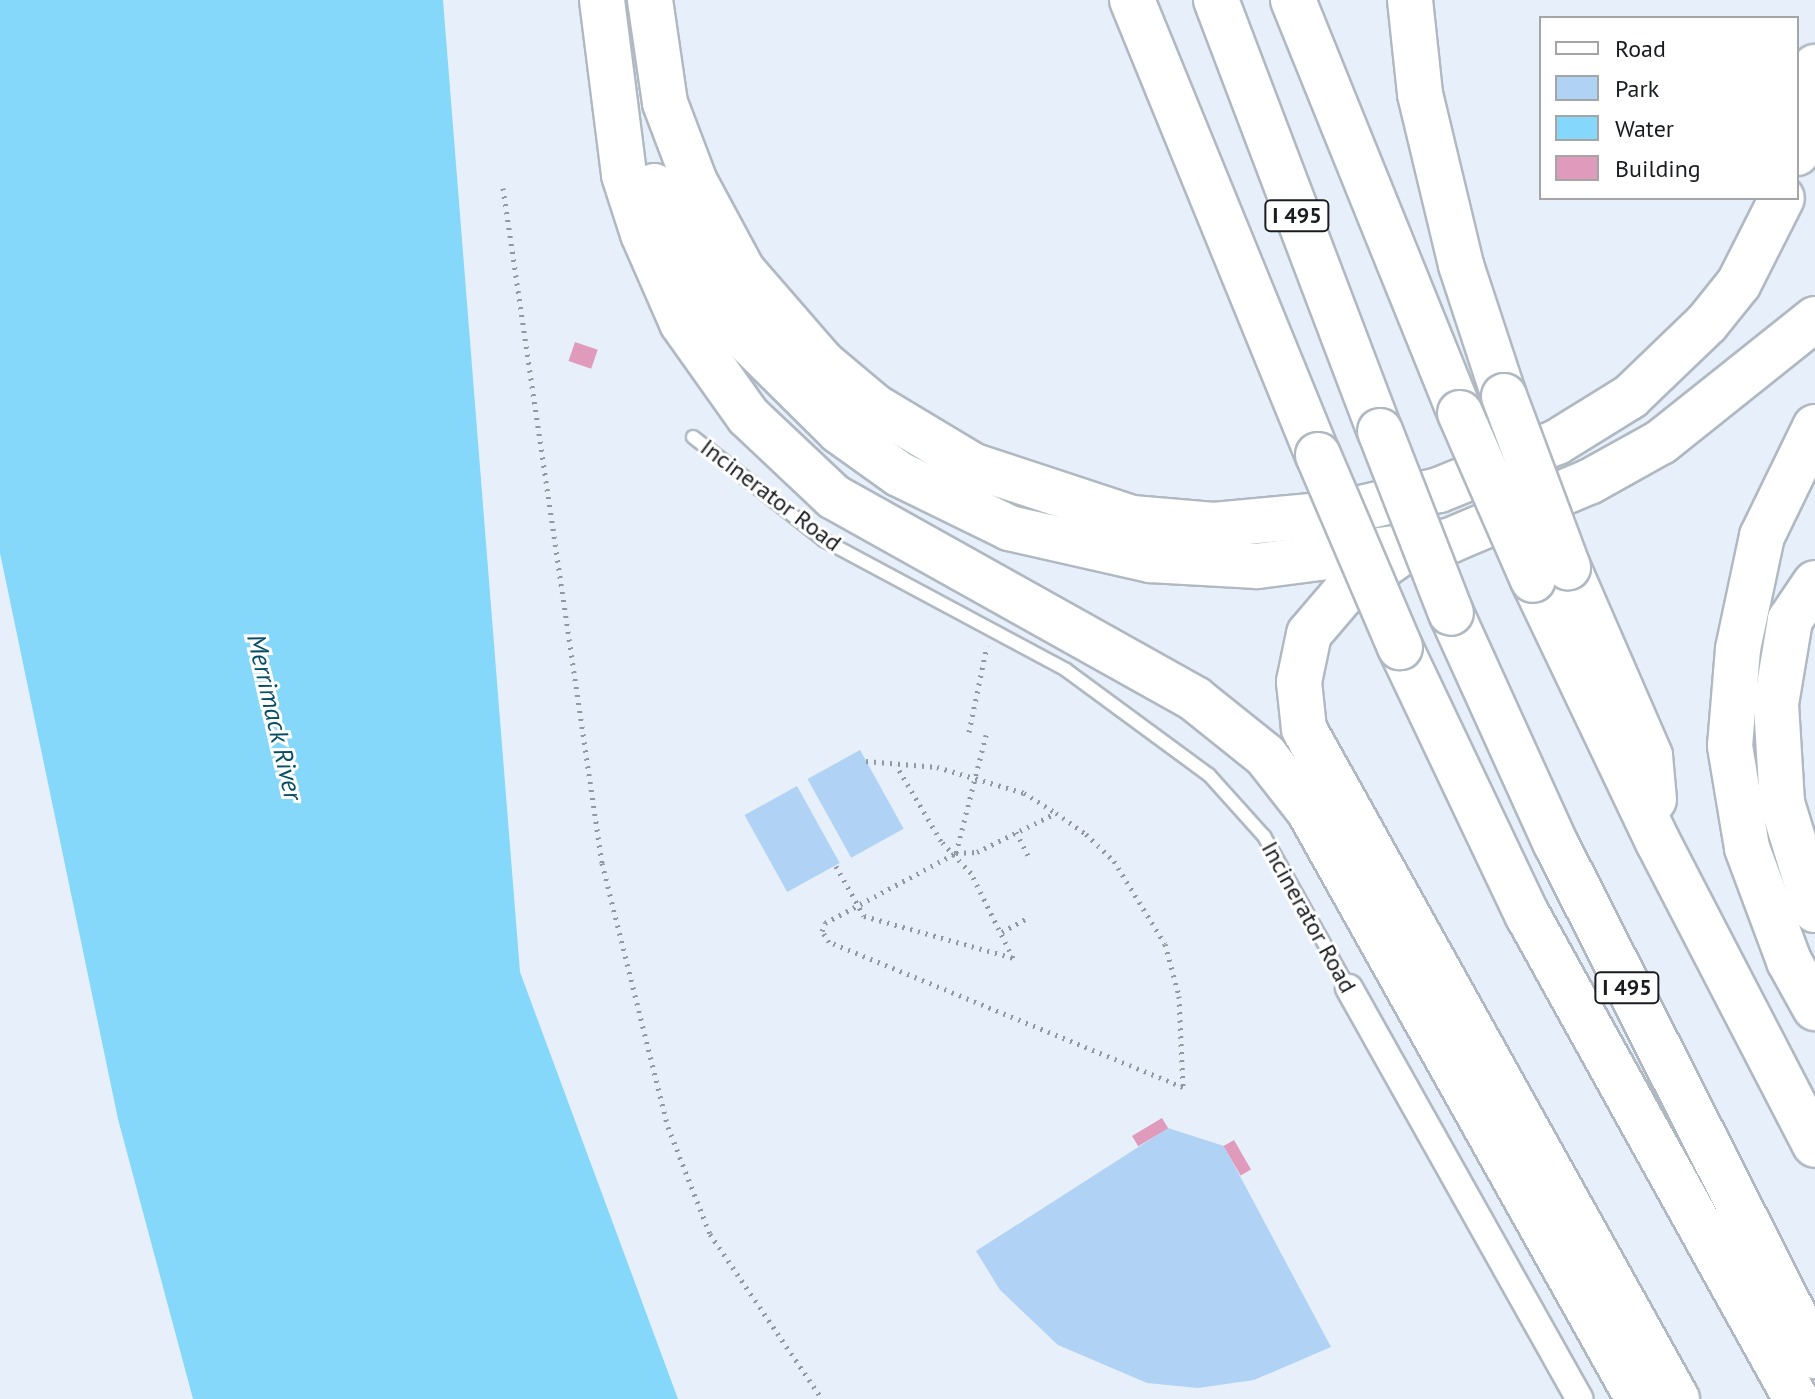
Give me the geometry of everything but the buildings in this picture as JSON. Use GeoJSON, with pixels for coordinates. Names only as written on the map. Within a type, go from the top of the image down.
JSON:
{"type":"FeatureCollection","features":[{"type":"Feature","properties":{"kind":"highway"},"geometry":{"type":"LineString","coordinates":[[602,0],[620,115],[624,175],[643,234],[682,323],[748,416],[834,497],[1195,699],[1265,755],[1309,811],[1638,1399]]}},
{"type":"Feature","properties":{"kind":"highway"},"geometry":{"type":"LineString","coordinates":[[650,0],[662,91],[695,182],[743,271],[823,363],[887,415],[974,466],[1132,518],[1214,525],[1340,513],[1439,490],[1557,442],[1630,397],[1697,334],[1739,283],[1781,200]]}},
{"type":"Feature","properties":{"kind":"highway"},"geometry":{"type":"LineString","coordinates":[[1132,0],[1400,647],[1528,916],[1796,1399]]}},
{"type":"Feature","properties":{"kind":"highway","name":"I 495"},"geometry":{"type":"LineString","coordinates":[[1216,0],[1451,613],[1556,844],[1815,1356]]}},
{"type":"Feature","properties":{"kind":"highway","name":"I 495"},"geometry":{"type":"LineString","coordinates":[[1293,0],[1460,413],[1550,573],[1658,842],[1815,1145]]}},
{"type":"Feature","properties":{"kind":"highway"},"geometry":{"type":"LineString","coordinates":[[1410,0],[1420,94],[1461,265],[1504,396],[1550,573]]}},
{"type":"Feature","properties":{"kind":"highway"},"geometry":{"type":"LineString","coordinates":[[1799,143],[1815,67]]}},
{"type":"Feature","properties":{"kind":"highway"},"geometry":{"type":"LineString","coordinates":[[620,115],[695,272],[759,359],[899,474],[1045,541],[1150,560],[1257,566],[1402,552],[1525,511],[1621,465],[1711,407],[1815,319]]}},
{"type":"Feature","properties":{"kind":"highway"},"geometry":{"type":"LineString","coordinates":[[1815,427],[1762,536],[1738,649],[1730,746],[1747,848],[1789,961],[1815,1008]]}},
{"type":"Feature","properties":{"kind":"highway"},"geometry":{"type":"LineString","coordinates":[[1402,552],[1343,594],[1309,634],[1299,682],[1304,729],[1677,1399]]}},
{"type":"Feature","properties":{"kind":"highway"},"geometry":{"type":"LineString","coordinates":[[1815,583],[1790,620],[1776,704],[1782,803],[1815,910]]}},
{"type":"Feature","properties":{"kind":"street","name":"Incinerator Road"},"geometry":{"type":"LineString","coordinates":[[1349,988],[1580,1399]]}},
{"type":"Feature","properties":{"kind":"lane","name":"Incinerator Road"},"geometry":{"type":"LineString","coordinates":[[693,437],[824,540],[1066,670],[1209,775],[1264,836],[1349,988]]}},
{"type":"Feature","properties":{"kind":"path"},"geometry":{"type":"LineString","coordinates":[[503,188],[602,863],[668,1127],[710,1234],[822,1399]]}},
{"type":"Feature","properties":{"kind":"path"},"geometry":{"type":"LineString","coordinates":[[969,732],[985,649],[999,634]]}},
{"type":"Feature","properties":{"kind":"path"},"geometry":{"type":"LineString","coordinates":[[956,853],[980,778],[986,735]]}},
{"type":"Feature","properties":{"kind":"path"},"geometry":{"type":"LineString","coordinates":[[866,761],[980,778],[1056,813],[1114,861],[1165,944],[1179,996],[1183,1087],[829,942],[825,923],[857,904],[956,853],[977,852],[1056,813]]}},
{"type":"Feature","properties":{"kind":"path"},"geometry":{"type":"LineString","coordinates":[[836,866],[864,916],[1013,958],[1002,932],[956,853],[896,764]]}},
{"type":"Feature","properties":{"kind":"path"},"geometry":{"type":"LineString","coordinates":[[1016,832],[1029,857]]}},
{"type":"Feature","properties":{"kind":"path"},"geometry":{"type":"LineString","coordinates":[[1002,932],[1029,917]]}},
{"type":"Feature","properties":{"kind":"green space"},"geometry":{"type":"Polygon","coordinates":[[[860,750],[904,829],[851,858],[808,779],[860,750]]]}},
{"type":"Feature","properties":{"kind":"green space"},"geometry":{"type":"Polygon","coordinates":[[[797,786],[840,863],[787,892],[745,815],[797,786]]]}},
{"type":"Feature","properties":{"kind":"green space"},"geometry":{"type":"Polygon","coordinates":[[[1168,1128],[1224,1146],[1331,1347],[1254,1380],[1198,1388],[1147,1383],[1058,1345],[1000,1290],[976,1251],[1168,1128]]]}},
{"type":"Feature","properties":{"kind":"water","name":"Merrimack River"},"geometry":{"type":"Polygon","coordinates":[[[0,0],[443,0],[520,972],[678,1399],[193,1399],[118,1119],[0,553],[0,0]]]}}]}
